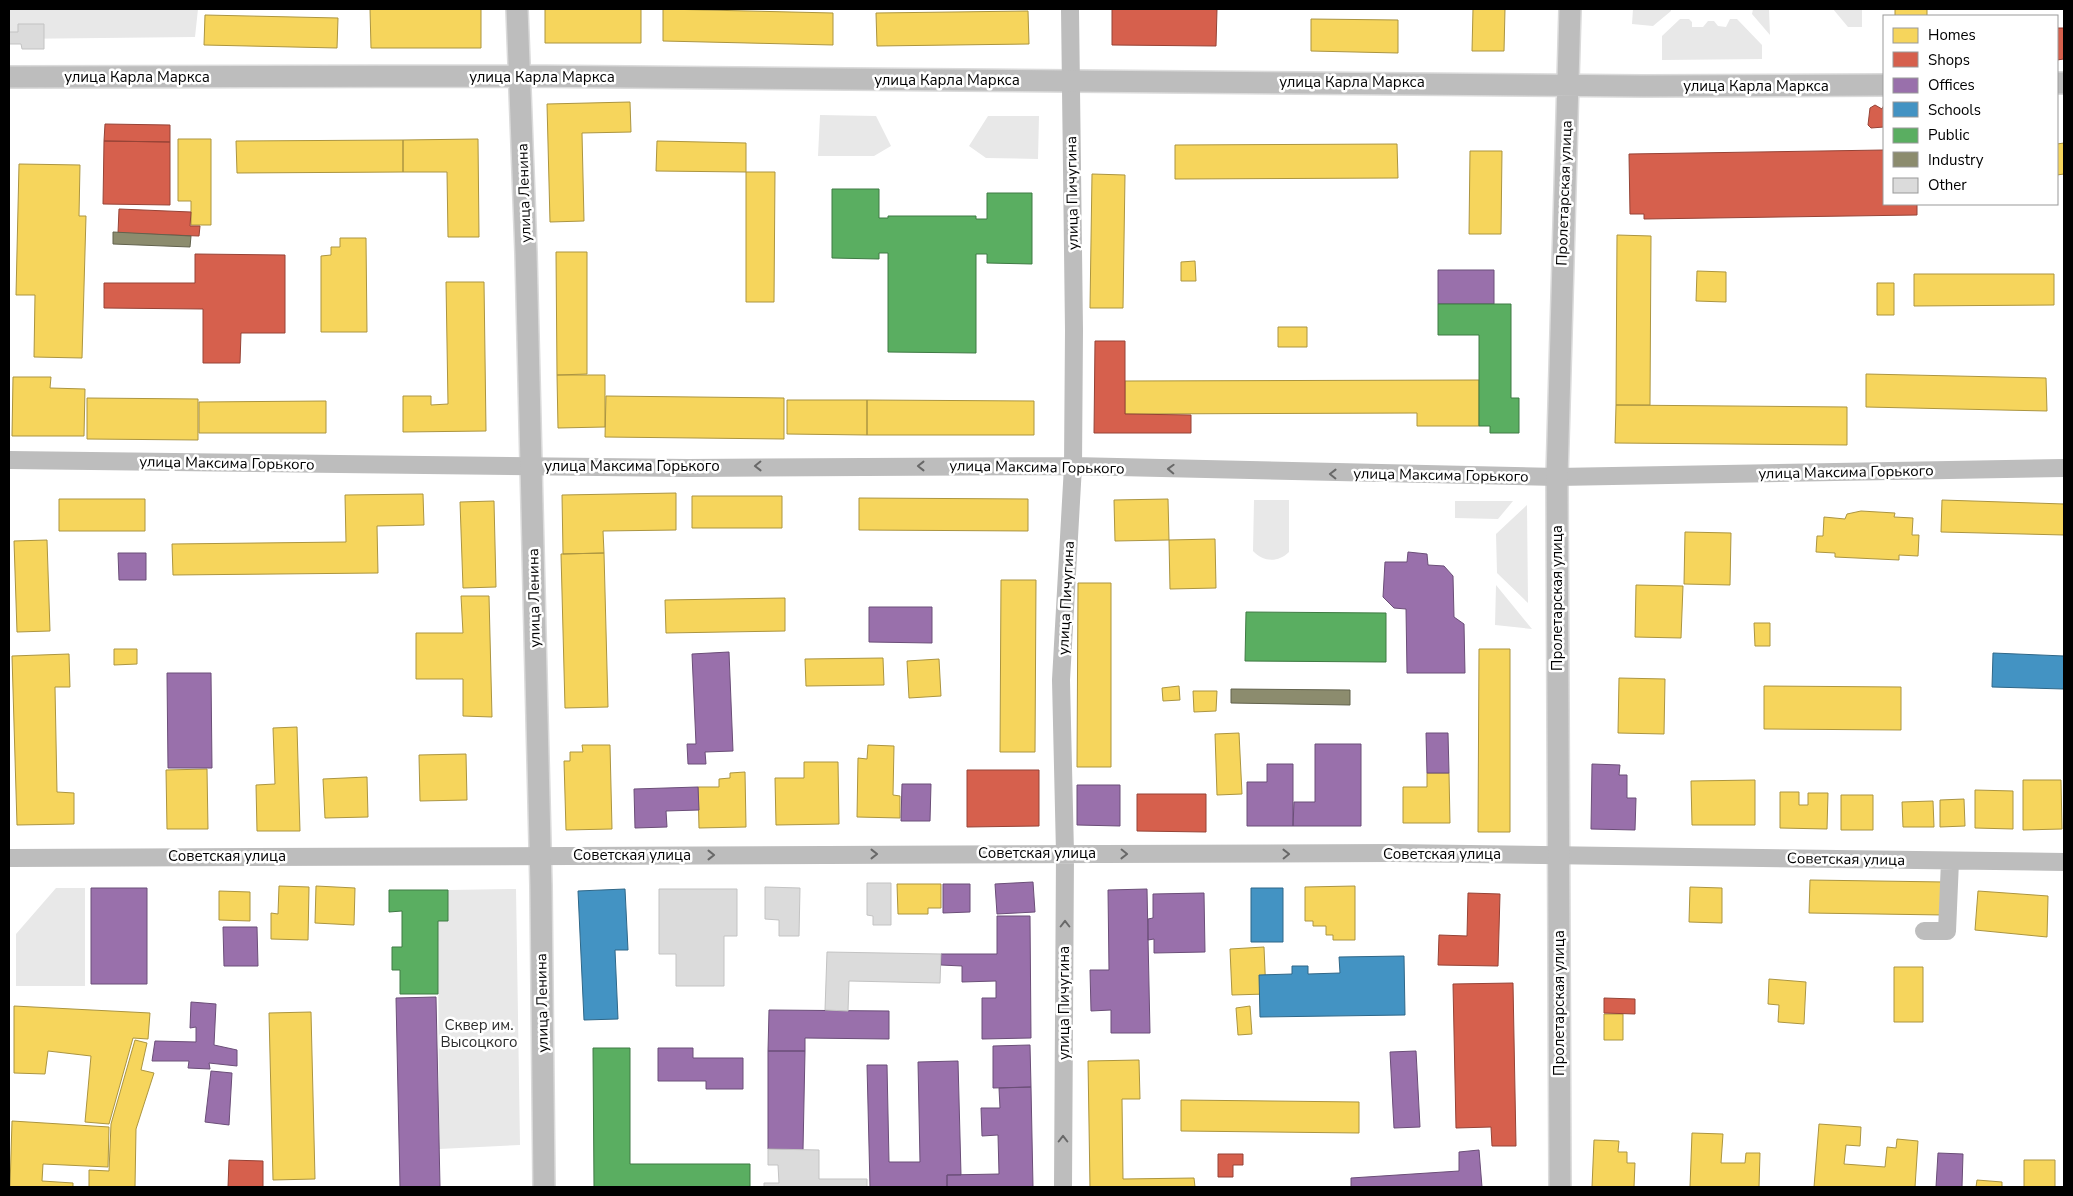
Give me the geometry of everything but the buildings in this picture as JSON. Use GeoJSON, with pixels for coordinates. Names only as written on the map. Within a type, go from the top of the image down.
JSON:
{"type":"FeatureCollection","features":[{"type":"Feature","properties":{"kind":"main road","name":"улица Ленина"},"geometry":{"type":"LineString","coordinates":[[516,9],[526,253],[540,856],[544,1187]]}},
{"type":"Feature","properties":{"kind":"main road","name":"Пролетарская улица"},"geometry":{"type":"LineString","coordinates":[[1560,1187],[1560,854],[1556,647],[1557,477],[1570,9]]}},
{"type":"Feature","properties":{"kind":"main road","name":"улица Карла Маркса"},"geometry":{"type":"LineString","coordinates":[[9,77],[518,76],[1883,85]]}},
{"type":"Feature","properties":{"kind":"street","name":"улица Пичугина"},"geometry":{"type":"LineString","coordinates":[[1063,1187],[1065,853],[1062,680],[1073,466],[1074,330],[1070,9]]}},
{"type":"Feature","properties":{"kind":"street","name":"улица Максима Горького"},"geometry":{"type":"LineString","coordinates":[[9,460],[688,468],[1073,466],[1557,477],[2064,468]]}},
{"type":"Feature","properties":{"kind":"street","name":"Советская улица"},"geometry":{"type":"LineString","coordinates":[[9,858],[1065,853],[1229,855],[1560,854],[2064,862]]}},
{"type":"Feature","properties":{"kind":"street"},"geometry":{"type":"LineString","coordinates":[[1924,931],[1947,931],[1950,861]]}},
{"type":"Feature","properties":{"kind":"green space"},"geometry":{"type":"Polygon","coordinates":[[[9,9],[198,9],[195,37],[9,39],[9,9]]]}},
{"type":"Feature","properties":{"kind":"green space"},"geometry":{"type":"Polygon","coordinates":[[[1633,9],[1671,9],[1671,11],[1653,26],[1632,24],[1633,9]]]}},
{"type":"Feature","properties":{"kind":"green space"},"geometry":{"type":"Polygon","coordinates":[[[1753,9],[1769,9],[1770,35],[1752,14],[1753,9]]]}},
{"type":"Feature","properties":{"kind":"green space"},"geometry":{"type":"Polygon","coordinates":[[[1833,9],[1862,9],[1862,27],[1848,27],[1833,9]]]}},
{"type":"Feature","properties":{"kind":"green space"},"geometry":{"type":"Polygon","coordinates":[[[1680,19],[1689,19],[1692,22],[1692,27],[1703,27],[1708,21],[1714,21],[1718,26],[1726,27],[1730,19],[1737,19],[1762,45],[1762,59],[1662,60],[1662,36],[1680,19]]]}},
{"type":"Feature","properties":{"kind":"green space"},"geometry":{"type":"Polygon","coordinates":[[[820,115],[876,116],[891,146],[874,156],[818,156],[820,115]]]}},
{"type":"Feature","properties":{"kind":"green space"},"geometry":{"type":"Polygon","coordinates":[[[988,116],[1039,116],[1038,159],[986,158],[969,146],[988,116]]]}},
{"type":"Feature","properties":{"kind":"green space"},"geometry":{"type":"Polygon","coordinates":[[[1254,500],[1289,500],[1289,552],[1285,556],[1271,560],[1257,555],[1253,551],[1254,500]]]}},
{"type":"Feature","properties":{"kind":"green space"},"geometry":{"type":"Polygon","coordinates":[[[1455,501],[1513,501],[1498,519],[1455,518],[1455,501]]]}},
{"type":"Feature","properties":{"kind":"green space"},"geometry":{"type":"Polygon","coordinates":[[[1527,505],[1528,603],[1497,573],[1496,534],[1527,505]]]}},
{"type":"Feature","properties":{"kind":"green space"},"geometry":{"type":"Polygon","coordinates":[[[1496,585],[1532,629],[1495,625],[1496,585]]]}},
{"type":"Feature","properties":{"kind":"green space"},"geometry":{"type":"Polygon","coordinates":[[[56,888],[85,888],[85,986],[16,986],[16,934],[56,888]]]}},
{"type":"Feature","properties":{"kind":"green space","name":"Сквер им. Высоцкого"},"geometry":{"type":"Polygon","coordinates":[[[516,889],[520,1145],[439,1149],[438,921],[448,921],[448,890],[516,889]]]}}]}
